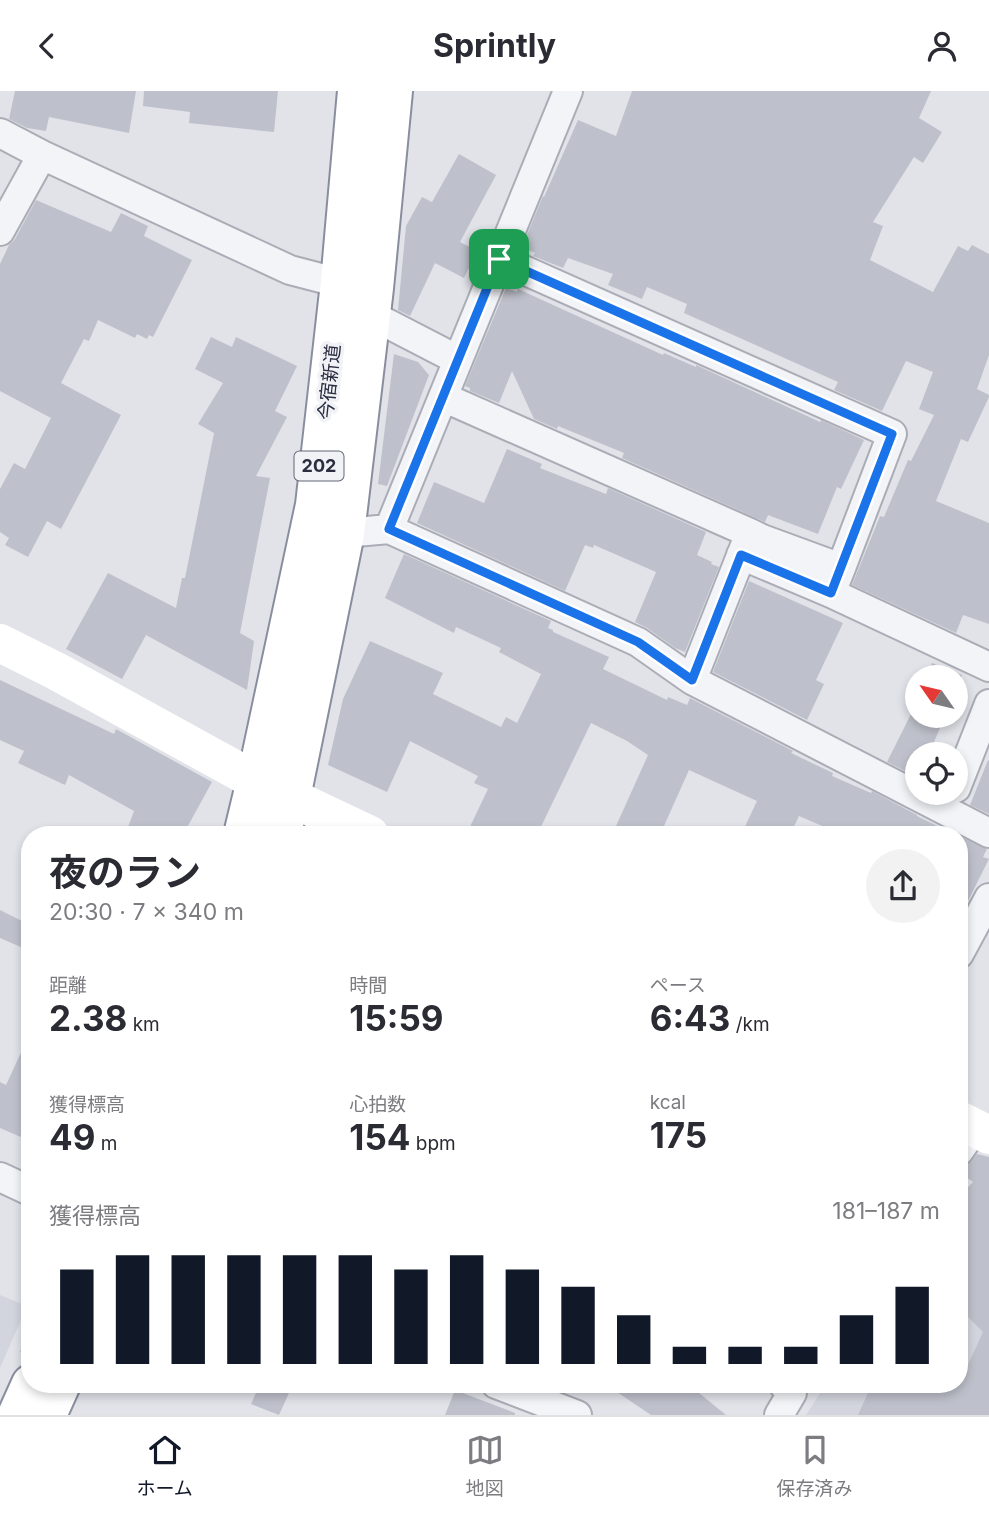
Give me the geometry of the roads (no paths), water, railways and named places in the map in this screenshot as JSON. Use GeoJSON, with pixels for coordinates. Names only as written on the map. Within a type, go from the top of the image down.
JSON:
{"type":"FeatureCollection","features":[{"type":"Feature","properties":{"kind":"main road","name":"今宿新道"},"geometry":{"type":"LineString","coordinates":[[245,826],[315,505],[340,283],[357,91]]}},
{"type":"Feature","properties":{"kind":"main road","name":"今宿新道"},"geometry":{"type":"LineString","coordinates":[[283,826],[345,533],[371,315],[393,91]]}},
{"type":"Feature","properties":{"kind":"main road"},"geometry":{"type":"LineString","coordinates":[[0,643],[57,671],[256,781],[351,826]]}},
{"type":"Feature","properties":{"kind":"main road"},"geometry":{"type":"LineString","coordinates":[[17,1415],[27,1393]]}},
{"type":"Feature","properties":{"kind":"main road"},"geometry":{"type":"LineString","coordinates":[[47,1415],[57,1393]]}},
{"type":"Feature","properties":{"kind":"street"},"geometry":{"type":"LineString","coordinates":[[389,529],[568,91]]}},
{"type":"Feature","properties":{"kind":"street"},"geometry":{"type":"LineString","coordinates":[[0,133],[290,270],[340,283]]}},
{"type":"Feature","properties":{"kind":"street"},"geometry":{"type":"LineString","coordinates":[[0,231],[42,155]]}},
{"type":"Feature","properties":{"kind":"street"},"geometry":{"type":"LineString","coordinates":[[499,259],[892,434],[836,581]]}},
{"type":"Feature","properties":{"kind":"street"},"geometry":{"type":"LineString","coordinates":[[371,315],[458,360]]}},
{"type":"Feature","properties":{"kind":"street"},"geometry":{"type":"LineString","coordinates":[[443,397],[746,544],[762,539],[989,667]]}},
{"type":"Feature","properties":{"kind":"street"},"geometry":{"type":"LineString","coordinates":[[345,533],[389,529],[638,642],[692,680],[905,776]]}},
{"type":"Feature","properties":{"kind":"street"},"geometry":{"type":"LineString","coordinates":[[692,680],[746,544]]}},
{"type":"Feature","properties":{"kind":"street"},"geometry":{"type":"LineString","coordinates":[[968,757],[989,704]]}},
{"type":"Feature","properties":{"kind":"street"},"geometry":{"type":"LineString","coordinates":[[960,805],[989,833]]}},
{"type":"Feature","properties":{"kind":"street"},"geometry":{"type":"LineString","coordinates":[[968,937],[989,898]]}},
{"type":"Feature","properties":{"kind":"street"},"geometry":{"type":"LineString","coordinates":[[0,1177],[21,1187]]}},
{"type":"Feature","properties":{"kind":"street"},"geometry":{"type":"LineString","coordinates":[[517,1393],[564,1413]]}},
{"type":"Feature","properties":{"kind":"street"},"geometry":{"type":"LineString","coordinates":[[779,1415],[792,1393]]}}]}
